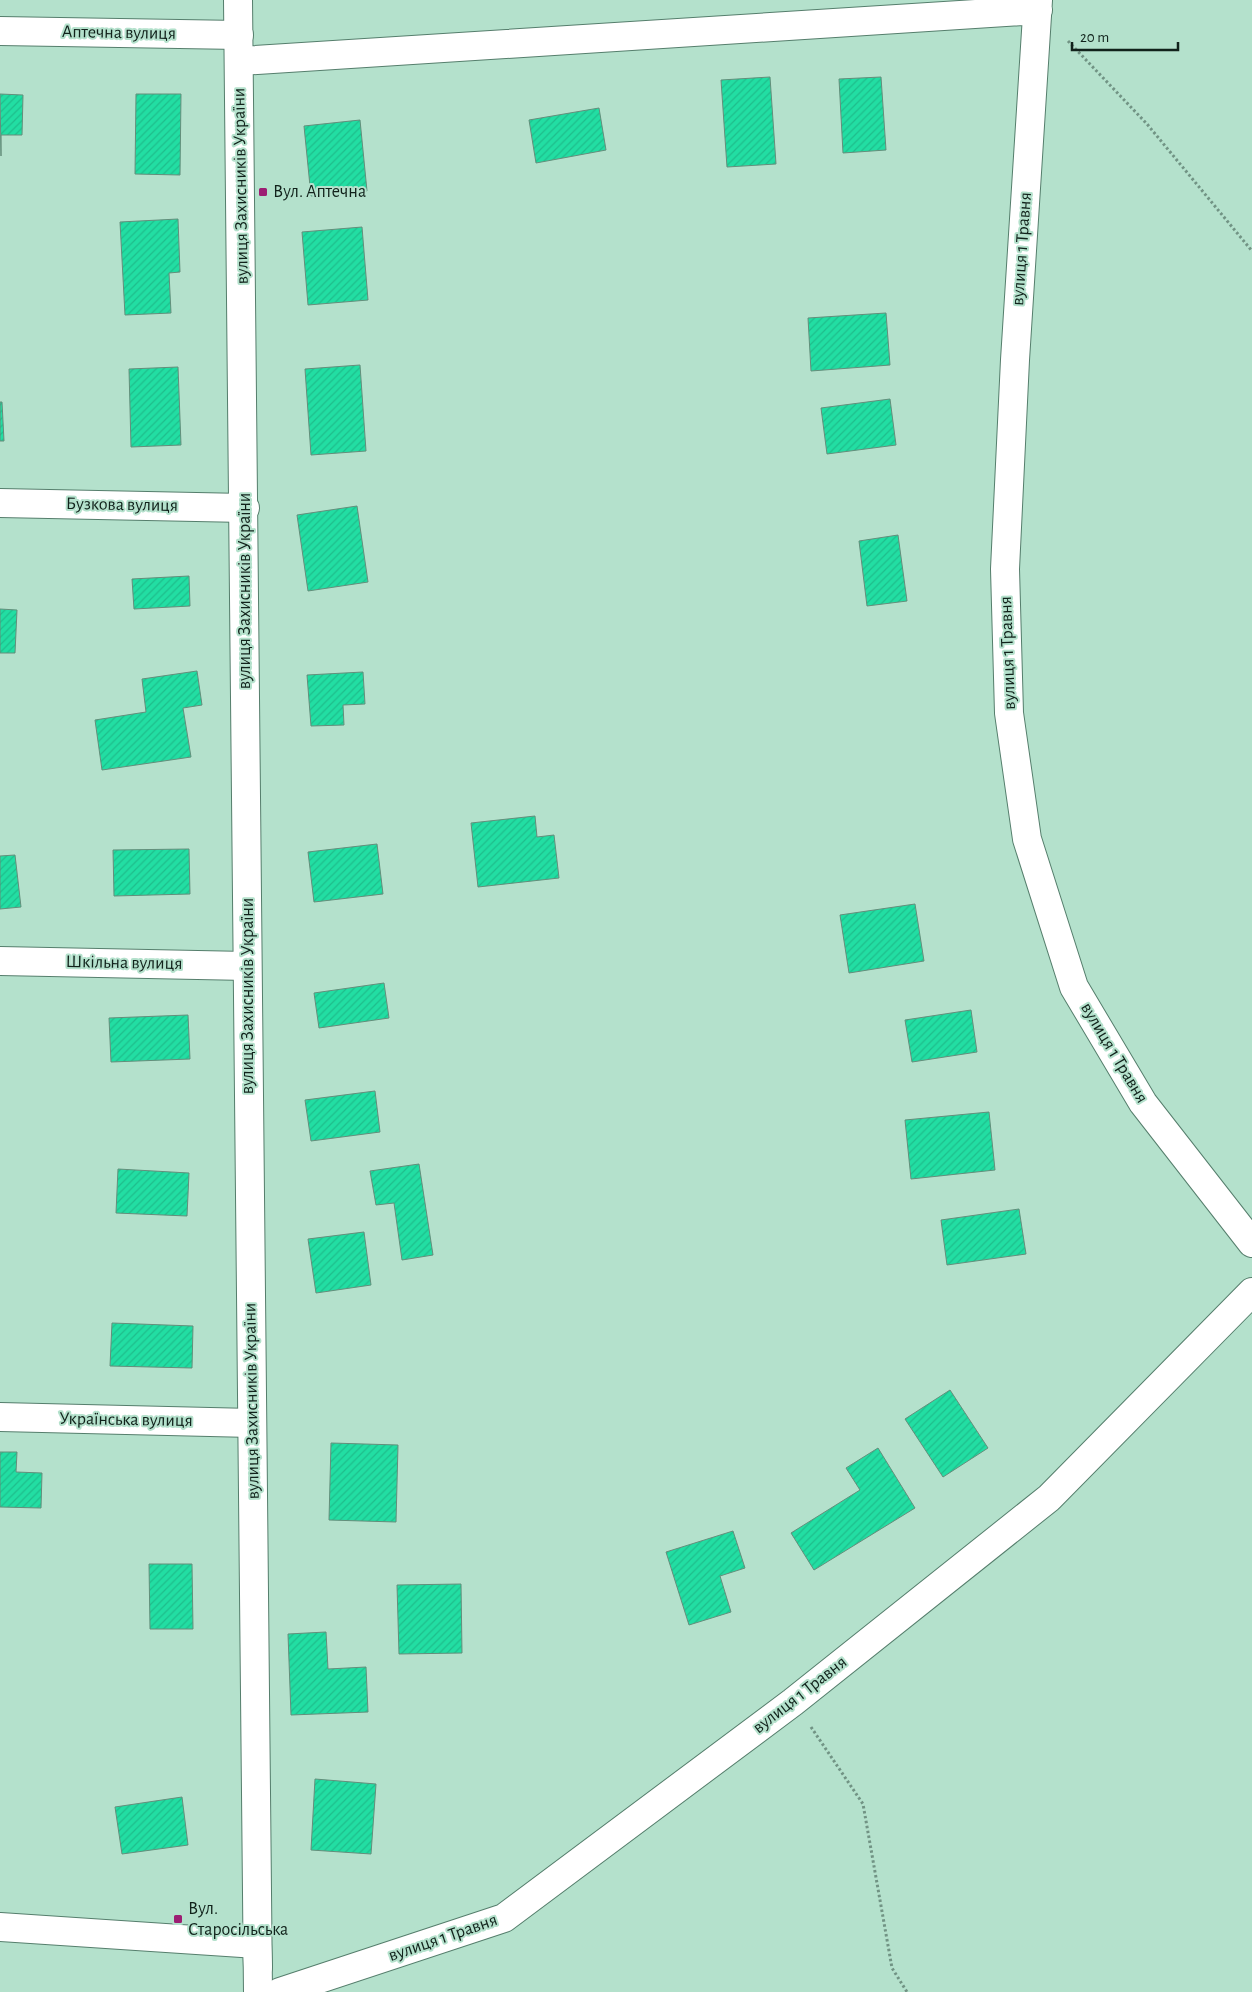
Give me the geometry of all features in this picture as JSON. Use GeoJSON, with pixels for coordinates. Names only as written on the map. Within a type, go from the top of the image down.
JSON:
{"type":"FeatureCollection","features":[{"type":"Feature","properties":{"kind":"street","name":"вулиця Захисників України"},"geometry":{"type":"LineString","coordinates":[[238,0],[245,508],[247,966],[257,1944]]}},
{"type":"Feature","properties":{"kind":"street","name":"Аптечна вулиця"},"geometry":{"type":"LineString","coordinates":[[0,31],[239,48],[1038,5]]}},
{"type":"Feature","properties":{"kind":"street","name":"вулиця 1 Травня"},"geometry":{"type":"LineString","coordinates":[[1038,5],[1015,360],[1005,569],[1009,713],[1027,839],[1074,988],[1143,1103],[1252,1242]]}},
{"type":"Feature","properties":{"kind":"street","name":"Бузкова вулиця"},"geometry":{"type":"LineString","coordinates":[[0,503],[245,508]]}},
{"type":"Feature","properties":{"kind":"street","name":"Шкільна вулиця"},"geometry":{"type":"LineString","coordinates":[[0,961],[247,966]]}},
{"type":"Feature","properties":{"kind":"street","name":"вулиця 1 Травня"},"geometry":{"type":"LineString","coordinates":[[280,1992],[504,1918],[793,1702],[1050,1498],[1252,1292]]}},
{"type":"Feature","properties":{"kind":"street","name":"Українська вулиця"},"geometry":{"type":"LineString","coordinates":[[0,1417],[252,1422]]}},
{"type":"Feature","properties":{"kind":"street"},"geometry":{"type":"LineString","coordinates":[[0,1927],[257,1944],[258,1992]]}},
{"type":"Feature","properties":{"kind":"path"},"geometry":{"type":"LineString","coordinates":[[1038,5],[1148,124],[1252,251]]}},
{"type":"Feature","properties":{"kind":"path"},"geometry":{"type":"LineString","coordinates":[[793,1702],[863,1804],[892,1968],[907,1992]]}},
{"type":"Feature","properties":{"kind":"building"},"geometry":{"type":"Polygon","coordinates":[[[770,77],[776,164],[727,167],[721,80],[770,77]]]}},
{"type":"Feature","properties":{"kind":"building"},"geometry":{"type":"Polygon","coordinates":[[[881,77],[886,150],[843,153],[839,79],[881,77]]]}},
{"type":"Feature","properties":{"kind":"building"},"geometry":{"type":"Polygon","coordinates":[[[0,94],[23,95],[22,135],[1,135],[1,156],[0,94]]]}},
{"type":"Feature","properties":{"kind":"building"},"geometry":{"type":"Polygon","coordinates":[[[136,94],[181,94],[180,175],[135,174],[136,94]]]}},
{"type":"Feature","properties":{"kind":"building"},"geometry":{"type":"Polygon","coordinates":[[[599,108],[606,150],[536,163],[529,120],[599,108]]]}},
{"type":"Feature","properties":{"kind":"building"},"geometry":{"type":"Polygon","coordinates":[[[360,120],[367,191],[311,196],[304,126],[360,120]]]}},
{"type":"Feature","properties":{"kind":"building"},"geometry":{"type":"Polygon","coordinates":[[[178,219],[180,272],[169,273],[171,313],[125,315],[120,222],[178,219]]]}},
{"type":"Feature","properties":{"kind":"building"},"geometry":{"type":"Polygon","coordinates":[[[362,227],[368,300],[308,305],[302,232],[362,227]]]}},
{"type":"Feature","properties":{"kind":"building"},"geometry":{"type":"Polygon","coordinates":[[[886,313],[890,365],[811,371],[808,318],[886,313]]]}},
{"type":"Feature","properties":{"kind":"building"},"geometry":{"type":"Polygon","coordinates":[[[360,365],[366,451],[311,455],[305,369],[360,365]]]}},
{"type":"Feature","properties":{"kind":"building"},"geometry":{"type":"Polygon","coordinates":[[[178,367],[181,445],[131,447],[129,369],[178,367]]]}},
{"type":"Feature","properties":{"kind":"building"},"geometry":{"type":"Polygon","coordinates":[[[890,399],[896,445],[827,454],[821,408],[890,399]]]}},
{"type":"Feature","properties":{"kind":"building"},"geometry":{"type":"Polygon","coordinates":[[[0,402],[2,402],[4,441],[0,441],[0,402]]]}},
{"type":"Feature","properties":{"kind":"building"},"geometry":{"type":"Polygon","coordinates":[[[357,506],[368,582],[308,591],[297,515],[357,506]]]}},
{"type":"Feature","properties":{"kind":"building"},"geometry":{"type":"Polygon","coordinates":[[[898,535],[907,601],[867,606],[859,541],[898,535]]]}},
{"type":"Feature","properties":{"kind":"building"},"geometry":{"type":"Polygon","coordinates":[[[189,576],[190,606],[134,609],[132,579],[189,576]]]}},
{"type":"Feature","properties":{"kind":"building"},"geometry":{"type":"Polygon","coordinates":[[[0,609],[17,610],[15,653],[0,653],[0,609]]]}},
{"type":"Feature","properties":{"kind":"building"},"geometry":{"type":"Polygon","coordinates":[[[197,671],[202,705],[183,708],[191,757],[102,770],[95,720],[146,712],[142,679],[197,671]]]}},
{"type":"Feature","properties":{"kind":"building"},"geometry":{"type":"Polygon","coordinates":[[[363,672],[365,704],[343,705],[344,725],[311,726],[307,675],[363,672]]]}},
{"type":"Feature","properties":{"kind":"building"},"geometry":{"type":"Polygon","coordinates":[[[535,816],[537,837],[554,835],[559,878],[478,887],[471,823],[535,816]]]}},
{"type":"Feature","properties":{"kind":"building"},"geometry":{"type":"Polygon","coordinates":[[[377,844],[383,894],[314,902],[308,852],[377,844]]]}},
{"type":"Feature","properties":{"kind":"building"},"geometry":{"type":"Polygon","coordinates":[[[189,849],[190,894],[114,896],[113,850],[189,849]]]}},
{"type":"Feature","properties":{"kind":"building"},"geometry":{"type":"Polygon","coordinates":[[[15,855],[21,907],[0,909],[0,856],[15,855]]]}},
{"type":"Feature","properties":{"kind":"building"},"geometry":{"type":"Polygon","coordinates":[[[915,904],[924,961],[849,973],[840,915],[915,904]]]}},
{"type":"Feature","properties":{"kind":"building"},"geometry":{"type":"Polygon","coordinates":[[[384,983],[389,1018],[319,1028],[314,993],[384,983]]]}},
{"type":"Feature","properties":{"kind":"building"},"geometry":{"type":"Polygon","coordinates":[[[971,1010],[977,1052],[912,1062],[905,1020],[971,1010]]]}},
{"type":"Feature","properties":{"kind":"building"},"geometry":{"type":"Polygon","coordinates":[[[188,1015],[190,1059],[111,1062],[109,1018],[188,1015]]]}},
{"type":"Feature","properties":{"kind":"building"},"geometry":{"type":"Polygon","coordinates":[[[375,1091],[380,1132],[311,1141],[305,1100],[375,1091]]]}},
{"type":"Feature","properties":{"kind":"building"},"geometry":{"type":"Polygon","coordinates":[[[989,1112],[995,1170],[911,1179],[905,1120],[989,1112]]]}},
{"type":"Feature","properties":{"kind":"building"},"geometry":{"type":"Polygon","coordinates":[[[419,1164],[433,1255],[402,1260],[394,1203],[376,1205],[370,1171],[419,1164]]]}},
{"type":"Feature","properties":{"kind":"building"},"geometry":{"type":"Polygon","coordinates":[[[118,1169],[189,1173],[187,1216],[116,1213],[118,1169]]]}},
{"type":"Feature","properties":{"kind":"building"},"geometry":{"type":"Polygon","coordinates":[[[1019,1209],[1026,1254],[947,1265],[941,1220],[1019,1209]]]}},
{"type":"Feature","properties":{"kind":"building"},"geometry":{"type":"Polygon","coordinates":[[[364,1232],[371,1285],[316,1293],[308,1239],[364,1232]]]}},
{"type":"Feature","properties":{"kind":"building"},"geometry":{"type":"Polygon","coordinates":[[[112,1323],[193,1326],[192,1368],[110,1366],[112,1323]]]}},
{"type":"Feature","properties":{"kind":"building"},"geometry":{"type":"Polygon","coordinates":[[[950,1390],[988,1448],[943,1477],[905,1419],[950,1390]]]}},
{"type":"Feature","properties":{"kind":"building"},"geometry":{"type":"Polygon","coordinates":[[[331,1443],[398,1445],[396,1522],[329,1520],[331,1443]]]}},
{"type":"Feature","properties":{"kind":"building"},"geometry":{"type":"Polygon","coordinates":[[[878,1448],[915,1508],[814,1570],[791,1533],[860,1490],[846,1468],[878,1448]]]}},
{"type":"Feature","properties":{"kind":"building"},"geometry":{"type":"Polygon","coordinates":[[[0,1452],[17,1452],[16,1472],[42,1473],[41,1508],[0,1507],[0,1452]]]}},
{"type":"Feature","properties":{"kind":"building"},"geometry":{"type":"Polygon","coordinates":[[[733,1531],[745,1568],[720,1576],[731,1612],[689,1625],[666,1552],[733,1531]]]}},
{"type":"Feature","properties":{"kind":"building"},"geometry":{"type":"Polygon","coordinates":[[[149,1564],[192,1564],[193,1629],[150,1629],[149,1564]]]}},
{"type":"Feature","properties":{"kind":"building"},"geometry":{"type":"Polygon","coordinates":[[[461,1584],[462,1653],[399,1654],[397,1585],[461,1584]]]}},
{"type":"Feature","properties":{"kind":"building"},"geometry":{"type":"Polygon","coordinates":[[[326,1632],[328,1669],[366,1667],[368,1712],[291,1715],[288,1634],[326,1632]]]}},
{"type":"Feature","properties":{"kind":"building"},"geometry":{"type":"Polygon","coordinates":[[[315,1779],[376,1784],[371,1854],[311,1850],[315,1779]]]}},
{"type":"Feature","properties":{"kind":"building"},"geometry":{"type":"Polygon","coordinates":[[[182,1797],[188,1845],[122,1854],[115,1807],[182,1797]]]}},
{"type":"Feature","properties":{"kind":"place","name":"Вул. Аптечна"},"geometry":{"type":"Point","coordinates":[263,192]}},
{"type":"Feature","properties":{"kind":"place","name":"Вул. Старосільська"},"geometry":{"type":"Point","coordinates":[178,1919]}}]}
